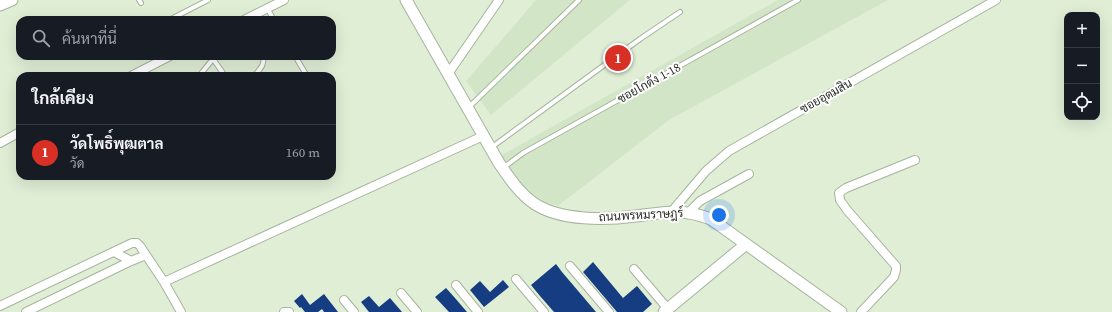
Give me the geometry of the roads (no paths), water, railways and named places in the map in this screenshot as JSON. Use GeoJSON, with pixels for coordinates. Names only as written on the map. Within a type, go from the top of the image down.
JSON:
{"type":"FeatureCollection","features":[{"type":"Feature","properties":{"kind":"street"},"geometry":{"type":"LineString","coordinates":[[0,5],[12,0]]}},
{"type":"Feature","properties":{"kind":"street"},"geometry":{"type":"LineString","coordinates":[[253,16],[284,0]]}},
{"type":"Feature","properties":{"kind":"street","name":"ถนนพรหมราษฎร์"},"geometry":{"type":"LineString","coordinates":[[406,0],[502,168],[510,179],[534,203],[546,210],[560,214],[600,218],[624,218],[672,211],[689,212],[711,219],[745,245],[841,312]]}},
{"type":"Feature","properties":{"kind":"street"},"geometry":{"type":"LineString","coordinates":[[448,74],[499,0]]}},
{"type":"Feature","properties":{"kind":"street","name":"ซอยอุดมสิน"},"geometry":{"type":"LineString","coordinates":[[672,211],[706,171],[729,152],[996,0]]}},
{"type":"Feature","properties":{"kind":"street"},"geometry":{"type":"LineString","coordinates":[[139,72],[162,60]]}},
{"type":"Feature","properties":{"kind":"street"},"geometry":{"type":"LineString","coordinates":[[0,142],[16,134]]}},
{"type":"Feature","properties":{"kind":"street"},"geometry":{"type":"LineString","coordinates":[[164,282],[483,136]]}},
{"type":"Feature","properties":{"kind":"street"},"geometry":{"type":"LineString","coordinates":[[861,312],[894,277],[896,270],[893,262],[840,200],[839,193],[846,188],[915,160]]}},
{"type":"Feature","properties":{"kind":"street"},"geometry":{"type":"LineString","coordinates":[[689,212],[700,201],[749,174]]}},
{"type":"Feature","properties":{"kind":"street"},"geometry":{"type":"LineString","coordinates":[[0,306],[132,243],[137,243],[164,282],[181,312]]}},
{"type":"Feature","properties":{"kind":"street"},"geometry":{"type":"LineString","coordinates":[[634,269],[666,311],[745,245]]}},
{"type":"Feature","properties":{"kind":"street"},"geometry":{"type":"LineString","coordinates":[[114,252],[131,261]]}},
{"type":"Feature","properties":{"kind":"street"},"geometry":{"type":"LineString","coordinates":[[26,312],[146,255]]}},
{"type":"Feature","properties":{"kind":"street"},"geometry":{"type":"LineString","coordinates":[[570,266],[608,312]]}},
{"type":"Feature","properties":{"kind":"street"},"geometry":{"type":"LineString","coordinates":[[516,278],[544,312]]}},
{"type":"Feature","properties":{"kind":"street"},"geometry":{"type":"LineString","coordinates":[[456,285],[478,312]]}},
{"type":"Feature","properties":{"kind":"street"},"geometry":{"type":"LineString","coordinates":[[401,293],[417,312]]}},
{"type":"Feature","properties":{"kind":"street"},"geometry":{"type":"LineString","coordinates":[[344,300],[354,312]]}},
{"type":"Feature","properties":{"kind":"street"},"geometry":{"type":"LineString","coordinates":[[284,312],[289,312]]}},
{"type":"Feature","properties":{"kind":"lane"},"geometry":{"type":"LineString","coordinates":[[177,16],[208,0]]}},
{"type":"Feature","properties":{"kind":"lane"},"geometry":{"type":"LineString","coordinates":[[468,109],[578,0]]}},
{"type":"Feature","properties":{"kind":"lane","name":"ซอยโกดัง 1-18"},"geometry":{"type":"LineString","coordinates":[[502,168],[523,153],[798,0]]}},
{"type":"Feature","properties":{"kind":"lane"},"geometry":{"type":"LineString","coordinates":[[267,8],[272,16]]}},
{"type":"Feature","properties":{"kind":"lane"},"geometry":{"type":"LineString","coordinates":[[490,148],[640,39],[680,12]]}},
{"type":"Feature","properties":{"kind":"lane"},"geometry":{"type":"LineString","coordinates":[[202,72],[211,60]]}},
{"type":"Feature","properties":{"kind":"lane"},"geometry":{"type":"LineString","coordinates":[[213,60],[221,72]]}},
{"type":"Feature","properties":{"kind":"lane"},"geometry":{"type":"LineString","coordinates":[[258,72],[263,67],[264,60]]}},
{"type":"Feature","properties":{"kind":"lane"},"geometry":{"type":"LineString","coordinates":[[297,60],[305,72]]}},
{"type":"Feature","properties":{"kind":"place","name":"วัดโพธิ์พุฒตาล"},"geometry":{"type":"Point","coordinates":[618,58]}}]}
